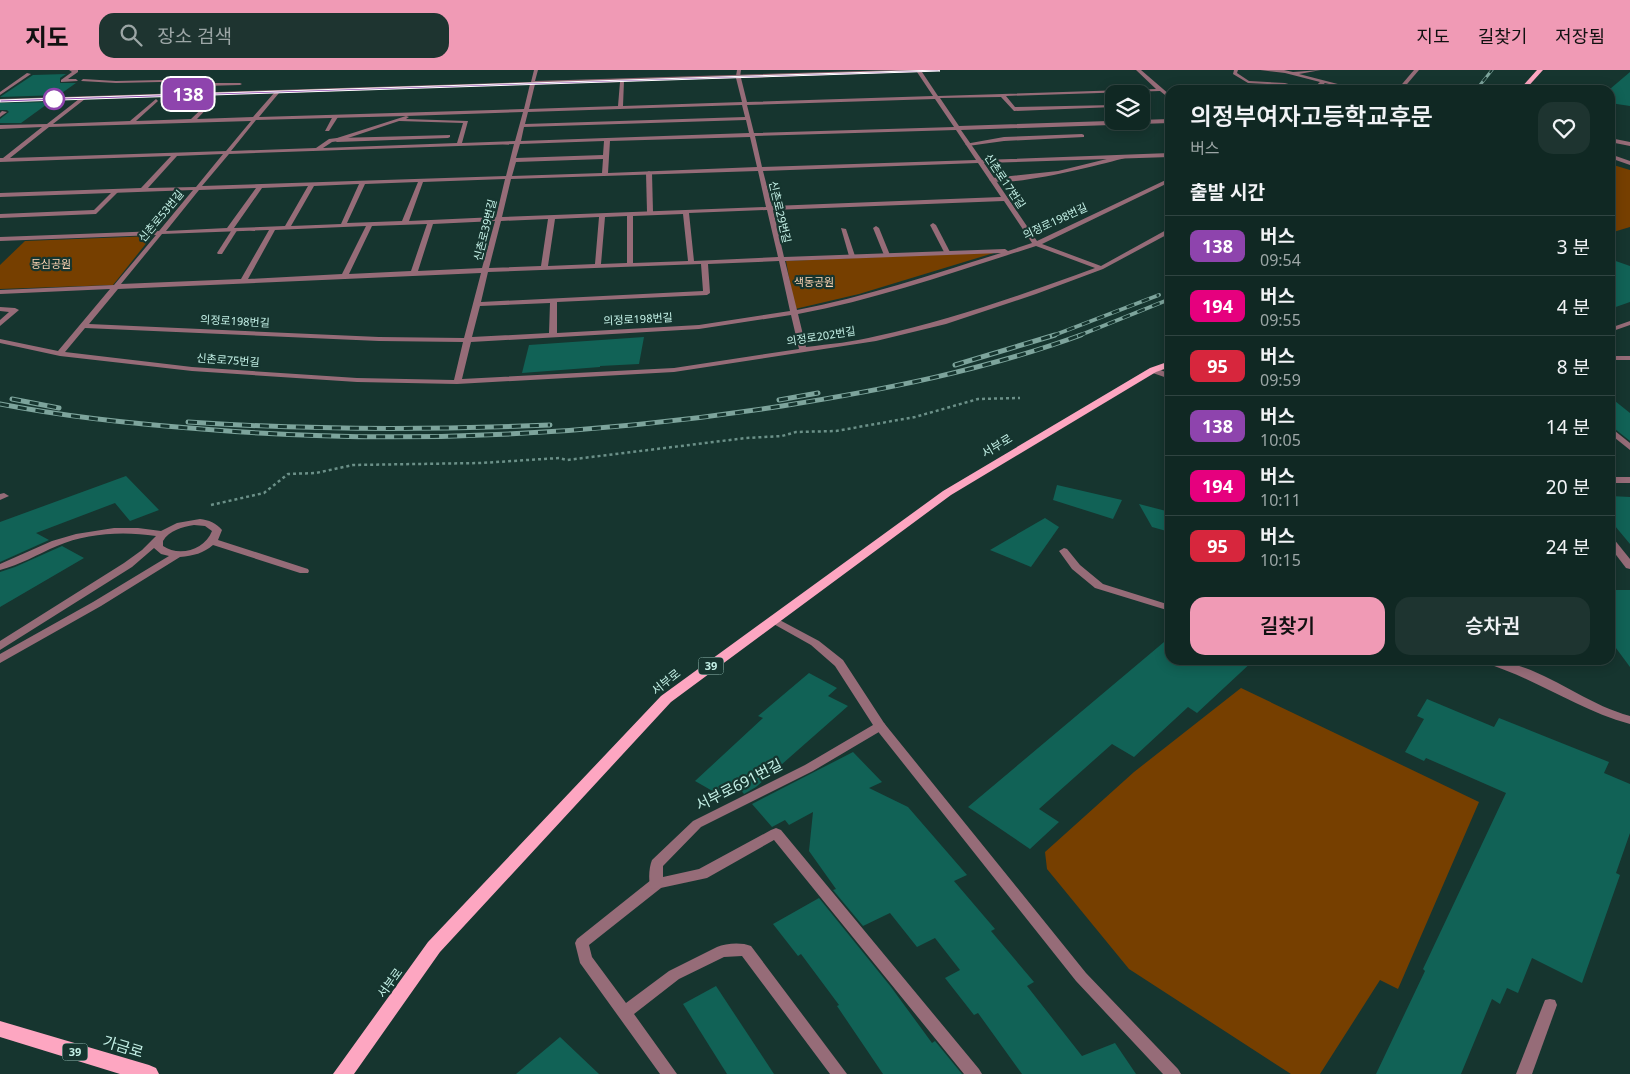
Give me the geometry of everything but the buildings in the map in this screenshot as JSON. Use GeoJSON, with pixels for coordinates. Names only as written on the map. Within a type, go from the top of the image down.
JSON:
{"type":"FeatureCollection","features":[{"type":"Feature","properties":{"kind":"main road"},"geometry":{"type":"LineString","coordinates":[[1526,85],[1540,70]]}},
{"type":"Feature","properties":{"kind":"main road","name":"서부로"},"geometry":{"type":"LineString","coordinates":[[343,1074],[434,947],[666,699],[947,493],[1152,370],[1165,366]]}},
{"type":"Feature","properties":{"kind":"main road","name":"가금로"},"geometry":{"type":"LineString","coordinates":[[0,1029],[149,1074]]}},
{"type":"Feature","properties":{"kind":"street"},"geometry":{"type":"LineString","coordinates":[[71,70],[76,71],[63,81],[76,80]]}},
{"type":"Feature","properties":{"kind":"street","name":"신촌로39번길"},"geometry":{"type":"LineString","coordinates":[[457,382],[536,70]]}},
{"type":"Feature","properties":{"kind":"street"},"geometry":{"type":"LineString","coordinates":[[634,80],[635,70]]}},
{"type":"Feature","properties":{"kind":"street","name":"신촌로17번길"},"geometry":{"type":"LineString","coordinates":[[918,70],[1036,244]]}},
{"type":"Feature","properties":{"kind":"street"},"geometry":{"type":"LineString","coordinates":[[0,100],[533,83],[577,79],[634,80],[739,73],[938,70]]}},
{"type":"Feature","properties":{"kind":"street"},"geometry":{"type":"LineString","coordinates":[[1138,70],[1165,94]]}},
{"type":"Feature","properties":{"kind":"street"},"geometry":{"type":"LineString","coordinates":[[1236,70],[1235,73],[1248,82],[1288,85]]}},
{"type":"Feature","properties":{"kind":"street"},"geometry":{"type":"LineString","coordinates":[[1262,70],[1284,72]]}},
{"type":"Feature","properties":{"kind":"street"},"geometry":{"type":"LineString","coordinates":[[1278,70],[1337,85]]}},
{"type":"Feature","properties":{"kind":"street"},"geometry":{"type":"LineString","coordinates":[[1291,74],[1320,70]]}},
{"type":"Feature","properties":{"kind":"street"},"geometry":{"type":"LineString","coordinates":[[1404,85],[1417,70]]}},
{"type":"Feature","properties":{"kind":"street","name":"신촌로29번길"},"geometry":{"type":"LineString","coordinates":[[739,73],[744,103],[803,351]]}},
{"type":"Feature","properties":{"kind":"street"},"geometry":{"type":"LineString","coordinates":[[0,94],[29,74]]}},
{"type":"Feature","properties":{"kind":"street"},"geometry":{"type":"LineString","coordinates":[[83,80],[116,82],[208,80],[204,85],[240,84]]}},
{"type":"Feature","properties":{"kind":"street"},"geometry":{"type":"LineString","coordinates":[[620,107],[622,80]]}},
{"type":"Feature","properties":{"kind":"street"},"geometry":{"type":"LineString","coordinates":[[1320,85],[1324,82]]}},
{"type":"Feature","properties":{"kind":"street"},"geometry":{"type":"LineString","coordinates":[[1150,90],[1160,90]]}},
{"type":"Feature","properties":{"kind":"street","name":"신촌로53번길"},"geometry":{"type":"LineString","coordinates":[[60,354],[278,91]]}},
{"type":"Feature","properties":{"kind":"street"},"geometry":{"type":"LineString","coordinates":[[0,127],[1105,92]]}},
{"type":"Feature","properties":{"kind":"street"},"geometry":{"type":"LineString","coordinates":[[1002,95],[1014,109],[1105,106]]}},
{"type":"Feature","properties":{"kind":"street"},"geometry":{"type":"LineString","coordinates":[[2,161],[83,98]]}},
{"type":"Feature","properties":{"kind":"street"},"geometry":{"type":"LineString","coordinates":[[192,121],[214,98]]}},
{"type":"Feature","properties":{"kind":"street"},"geometry":{"type":"LineString","coordinates":[[131,123],[156,100]]}},
{"type":"Feature","properties":{"kind":"street"},"geometry":{"type":"LineString","coordinates":[[338,140],[401,120],[411,114]]}},
{"type":"Feature","properties":{"kind":"street"},"geometry":{"type":"LineString","coordinates":[[327,130],[335,116]]}},
{"type":"Feature","properties":{"kind":"street"},"geometry":{"type":"LineString","coordinates":[[522,126],[748,118]]}},
{"type":"Feature","properties":{"kind":"street"},"geometry":{"type":"LineString","coordinates":[[401,120],[466,122],[459,144]]}},
{"type":"Feature","properties":{"kind":"street"},"geometry":{"type":"LineString","coordinates":[[2,161],[1165,121]]}},
{"type":"Feature","properties":{"kind":"street"},"geometry":{"type":"LineString","coordinates":[[316,149],[332,140],[448,136]]}},
{"type":"Feature","properties":{"kind":"street"},"geometry":{"type":"LineString","coordinates":[[968,144],[1004,139],[1082,136]]}},
{"type":"Feature","properties":{"kind":"street"},"geometry":{"type":"LineString","coordinates":[[605,175],[607,140]]}},
{"type":"Feature","properties":{"kind":"street"},"geometry":{"type":"LineString","coordinates":[[1615,141],[1630,144]]}},
{"type":"Feature","properties":{"kind":"street"},"geometry":{"type":"LineString","coordinates":[[142,191],[176,154]]}},
{"type":"Feature","properties":{"kind":"street"},"geometry":{"type":"LineString","coordinates":[[0,196],[1165,156]]}},
{"type":"Feature","properties":{"kind":"street"},"geometry":{"type":"LineString","coordinates":[[513,160],[606,157]]}},
{"type":"Feature","properties":{"kind":"street"},"geometry":{"type":"LineString","coordinates":[[992,180],[1020,179],[1061,173],[1096,166],[1122,157]]}},
{"type":"Feature","properties":{"kind":"street"},"geometry":{"type":"LineString","coordinates":[[1615,158],[1630,163]]}},
{"type":"Feature","properties":{"kind":"street"},"geometry":{"type":"LineString","coordinates":[[649,173],[650,212]]}},
{"type":"Feature","properties":{"kind":"street"},"geometry":{"type":"LineString","coordinates":[[405,222],[421,181]]}},
{"type":"Feature","properties":{"kind":"street","name":"의정로198번길"},"geometry":{"type":"LineString","coordinates":[[83,326],[379,339],[467,340],[699,327],[794,313],[910,284],[1036,244],[1165,182]]}},
{"type":"Feature","properties":{"kind":"street"},"geometry":{"type":"LineString","coordinates":[[344,225],[363,183]]}},
{"type":"Feature","properties":{"kind":"street"},"geometry":{"type":"LineString","coordinates":[[287,227],[312,185]]}},
{"type":"Feature","properties":{"kind":"street"},"geometry":{"type":"LineString","coordinates":[[220,253],[232,230],[260,187]]}},
{"type":"Feature","properties":{"kind":"street"},"geometry":{"type":"LineString","coordinates":[[0,216],[96,212],[116,192]]}},
{"type":"Feature","properties":{"kind":"street"},"geometry":{"type":"LineString","coordinates":[[0,239],[1005,198]]}},
{"type":"Feature","properties":{"kind":"street"},"geometry":{"type":"LineString","coordinates":[[686,211],[691,262]]}},
{"type":"Feature","properties":{"kind":"street"},"geometry":{"type":"LineString","coordinates":[[630,213],[630,265]]}},
{"type":"Feature","properties":{"kind":"street"},"geometry":{"type":"LineString","coordinates":[[598,266],[602,214]]}},
{"type":"Feature","properties":{"kind":"street"},"geometry":{"type":"LineString","coordinates":[[544,268],[552,216]]}},
{"type":"Feature","properties":{"kind":"street"},"geometry":{"type":"LineString","coordinates":[[414,273],[431,221]]}},
{"type":"Feature","properties":{"kind":"street"},"geometry":{"type":"LineString","coordinates":[[345,276],[370,224]]}},
{"type":"Feature","properties":{"kind":"street"},"geometry":{"type":"LineString","coordinates":[[933,225],[947,252]]}},
{"type":"Feature","properties":{"kind":"street"},"geometry":{"type":"LineString","coordinates":[[243,281],[273,228]]}},
{"type":"Feature","properties":{"kind":"street"},"geometry":{"type":"LineString","coordinates":[[876,228],[887,255]]}},
{"type":"Feature","properties":{"kind":"street"},"geometry":{"type":"LineString","coordinates":[[843,229],[852,256]]}},
{"type":"Feature","properties":{"kind":"street","name":"의정로202번길"},"geometry":{"type":"LineString","coordinates":[[457,382],[674,370],[876,339],[943,322],[1034,293],[1101,268],[1165,233]]}},
{"type":"Feature","properties":{"kind":"street"},"geometry":{"type":"LineString","coordinates":[[1036,244],[1101,268]]}},
{"type":"Feature","properties":{"kind":"street"},"geometry":{"type":"LineString","coordinates":[[0,292],[485,270],[1016,250]]}},
{"type":"Feature","properties":{"kind":"street"},"geometry":{"type":"LineString","coordinates":[[476,304],[707,293],[704,262]]}},
{"type":"Feature","properties":{"kind":"street"},"geometry":{"type":"LineString","coordinates":[[0,309],[15,291]]}},
{"type":"Feature","properties":{"kind":"street"},"geometry":{"type":"LineString","coordinates":[[553,335],[554,300]]}},
{"type":"Feature","properties":{"kind":"street"},"geometry":{"type":"LineString","coordinates":[[0,309],[15,310],[0,324]]}},
{"type":"Feature","properties":{"kind":"street"},"geometry":{"type":"LineString","coordinates":[[1615,328],[1630,323]]}},
{"type":"Feature","properties":{"kind":"street","name":"신촌로75번길"},"geometry":{"type":"LineString","coordinates":[[0,341],[60,354],[192,369],[357,380],[457,382]]}},
{"type":"Feature","properties":{"kind":"street"},"geometry":{"type":"LineString","coordinates":[[1615,358],[1630,358]]}},
{"type":"Feature","properties":{"kind":"street"},"geometry":{"type":"LineString","coordinates":[[1152,370],[1165,375]]}},
{"type":"Feature","properties":{"kind":"street"},"geometry":{"type":"LineString","coordinates":[[1615,434],[1630,447]]}},
{"type":"Feature","properties":{"kind":"street"},"geometry":{"type":"LineString","coordinates":[[1615,480],[1630,480]]}},
{"type":"Feature","properties":{"kind":"street"},"geometry":{"type":"LineString","coordinates":[[0,646],[128,565],[162,536],[181,525],[200,522],[208,523],[217,530],[216,536],[212,541],[200,549],[178,554],[97,604],[0,659]]}},
{"type":"Feature","properties":{"kind":"street"},"geometry":{"type":"LineString","coordinates":[[0,567],[64,540],[105,530],[138,531],[162,536]]}},
{"type":"Feature","properties":{"kind":"street"},"geometry":{"type":"LineString","coordinates":[[162,536],[157,543],[162,551],[178,554]]}},
{"type":"Feature","properties":{"kind":"street"},"geometry":{"type":"LineString","coordinates":[[212,541],[304,571]]}},
{"type":"Feature","properties":{"kind":"street"},"geometry":{"type":"LineString","coordinates":[[1615,545],[1626,556],[1630,566]]}},
{"type":"Feature","properties":{"kind":"street"},"geometry":{"type":"LineString","coordinates":[[1064,550],[1076,567],[1099,586],[1165,606]]}},
{"type":"Feature","properties":{"kind":"street"},"geometry":{"type":"LineString","coordinates":[[774,620],[815,643],[839,663],[880,726],[1081,977],[1173,1074]]}},
{"type":"Feature","properties":{"kind":"street"},"geometry":{"type":"LineString","coordinates":[[1503,665],[1527,674],[1616,717],[1630,720]]}},
{"type":"Feature","properties":{"kind":"street","name":"서부로691번길"},"geometry":{"type":"LineString","coordinates":[[656,884],[657,864],[697,824],[809,768],[880,726]]}},
{"type":"Feature","properties":{"kind":"street"},"geometry":{"type":"LineString","coordinates":[[669,1074],[585,960],[582,943],[656,884],[702,874],[776,833],[974,1074]]}},
{"type":"Feature","properties":{"kind":"street"},"geometry":{"type":"LineString","coordinates":[[624,1013],[674,975],[722,951],[746,950],[839,1074]]}},
{"type":"Feature","properties":{"kind":"street"},"geometry":{"type":"LineString","coordinates":[[1524,1074],[1550,1005]]}},
{"type":"Feature","properties":{"kind":"path"},"geometry":{"type":"LineString","coordinates":[[211,505],[264,493],[288,474],[316,473],[353,465],[481,463],[559,458],[567,460],[746,438],[782,436],[796,432],[836,432],[915,417],[978,399],[1020,398]]}},
{"type":"Feature","properties":{"kind":"green space"},"geometry":{"type":"Polygon","coordinates":[[[1615,166],[1630,170],[1630,227],[1615,232],[1615,166]]]}},
{"type":"Feature","properties":{"kind":"green space","name":"동심공원"},"geometry":{"type":"Polygon","coordinates":[[[152,236],[113,285],[0,289],[0,265],[25,241],[152,236]]]}},
{"type":"Feature","properties":{"kind":"green space","name":"색동공원"},"geometry":{"type":"Polygon","coordinates":[[[997,252],[859,294],[795,309],[786,261],[997,252]]]}},
{"type":"Feature","properties":{"kind":"green space"},"geometry":{"type":"Polygon","coordinates":[[[1241,688],[1479,802],[1398,989],[1380,980],[1320,1074],[1291,1074],[1129,969],[1047,869],[1045,852],[1134,772],[1241,688]]]}},
{"type":"Feature","properties":{"kind":"railway"},"geometry":{"type":"LineString","coordinates":[[1480,85],[1492,70]]}},
{"type":"Feature","properties":{"kind":"railway"},"geometry":{"type":"LineString","coordinates":[[1053,336],[1159,295]]}},
{"type":"Feature","properties":{"kind":"railway"},"geometry":{"type":"LineString","coordinates":[[1078,336],[1165,301]]}},
{"type":"Feature","properties":{"kind":"railway"},"geometry":{"type":"LineString","coordinates":[[955,365],[1053,336]]}},
{"type":"Feature","properties":{"kind":"railway"},"geometry":{"type":"LineString","coordinates":[[0,404],[50,413],[126,422],[274,434],[420,437],[565,431],[710,416],[782,406],[896,386],[1008,359],[1078,336]]}},
{"type":"Feature","properties":{"kind":"railway"},"geometry":{"type":"LineString","coordinates":[[779,400],[818,393]]}},
{"type":"Feature","properties":{"kind":"railway"},"geometry":{"type":"LineString","coordinates":[[12,399],[59,408]]}},
{"type":"Feature","properties":{"kind":"railway"},"geometry":{"type":"LineString","coordinates":[[188,422],[279,427],[369,428],[550,425]]}},
{"type":"Feature","properties":{"kind":"bus line","name":"138"},"geometry":{"type":"LineString","coordinates":[[0,100],[938,70]]}}]}
